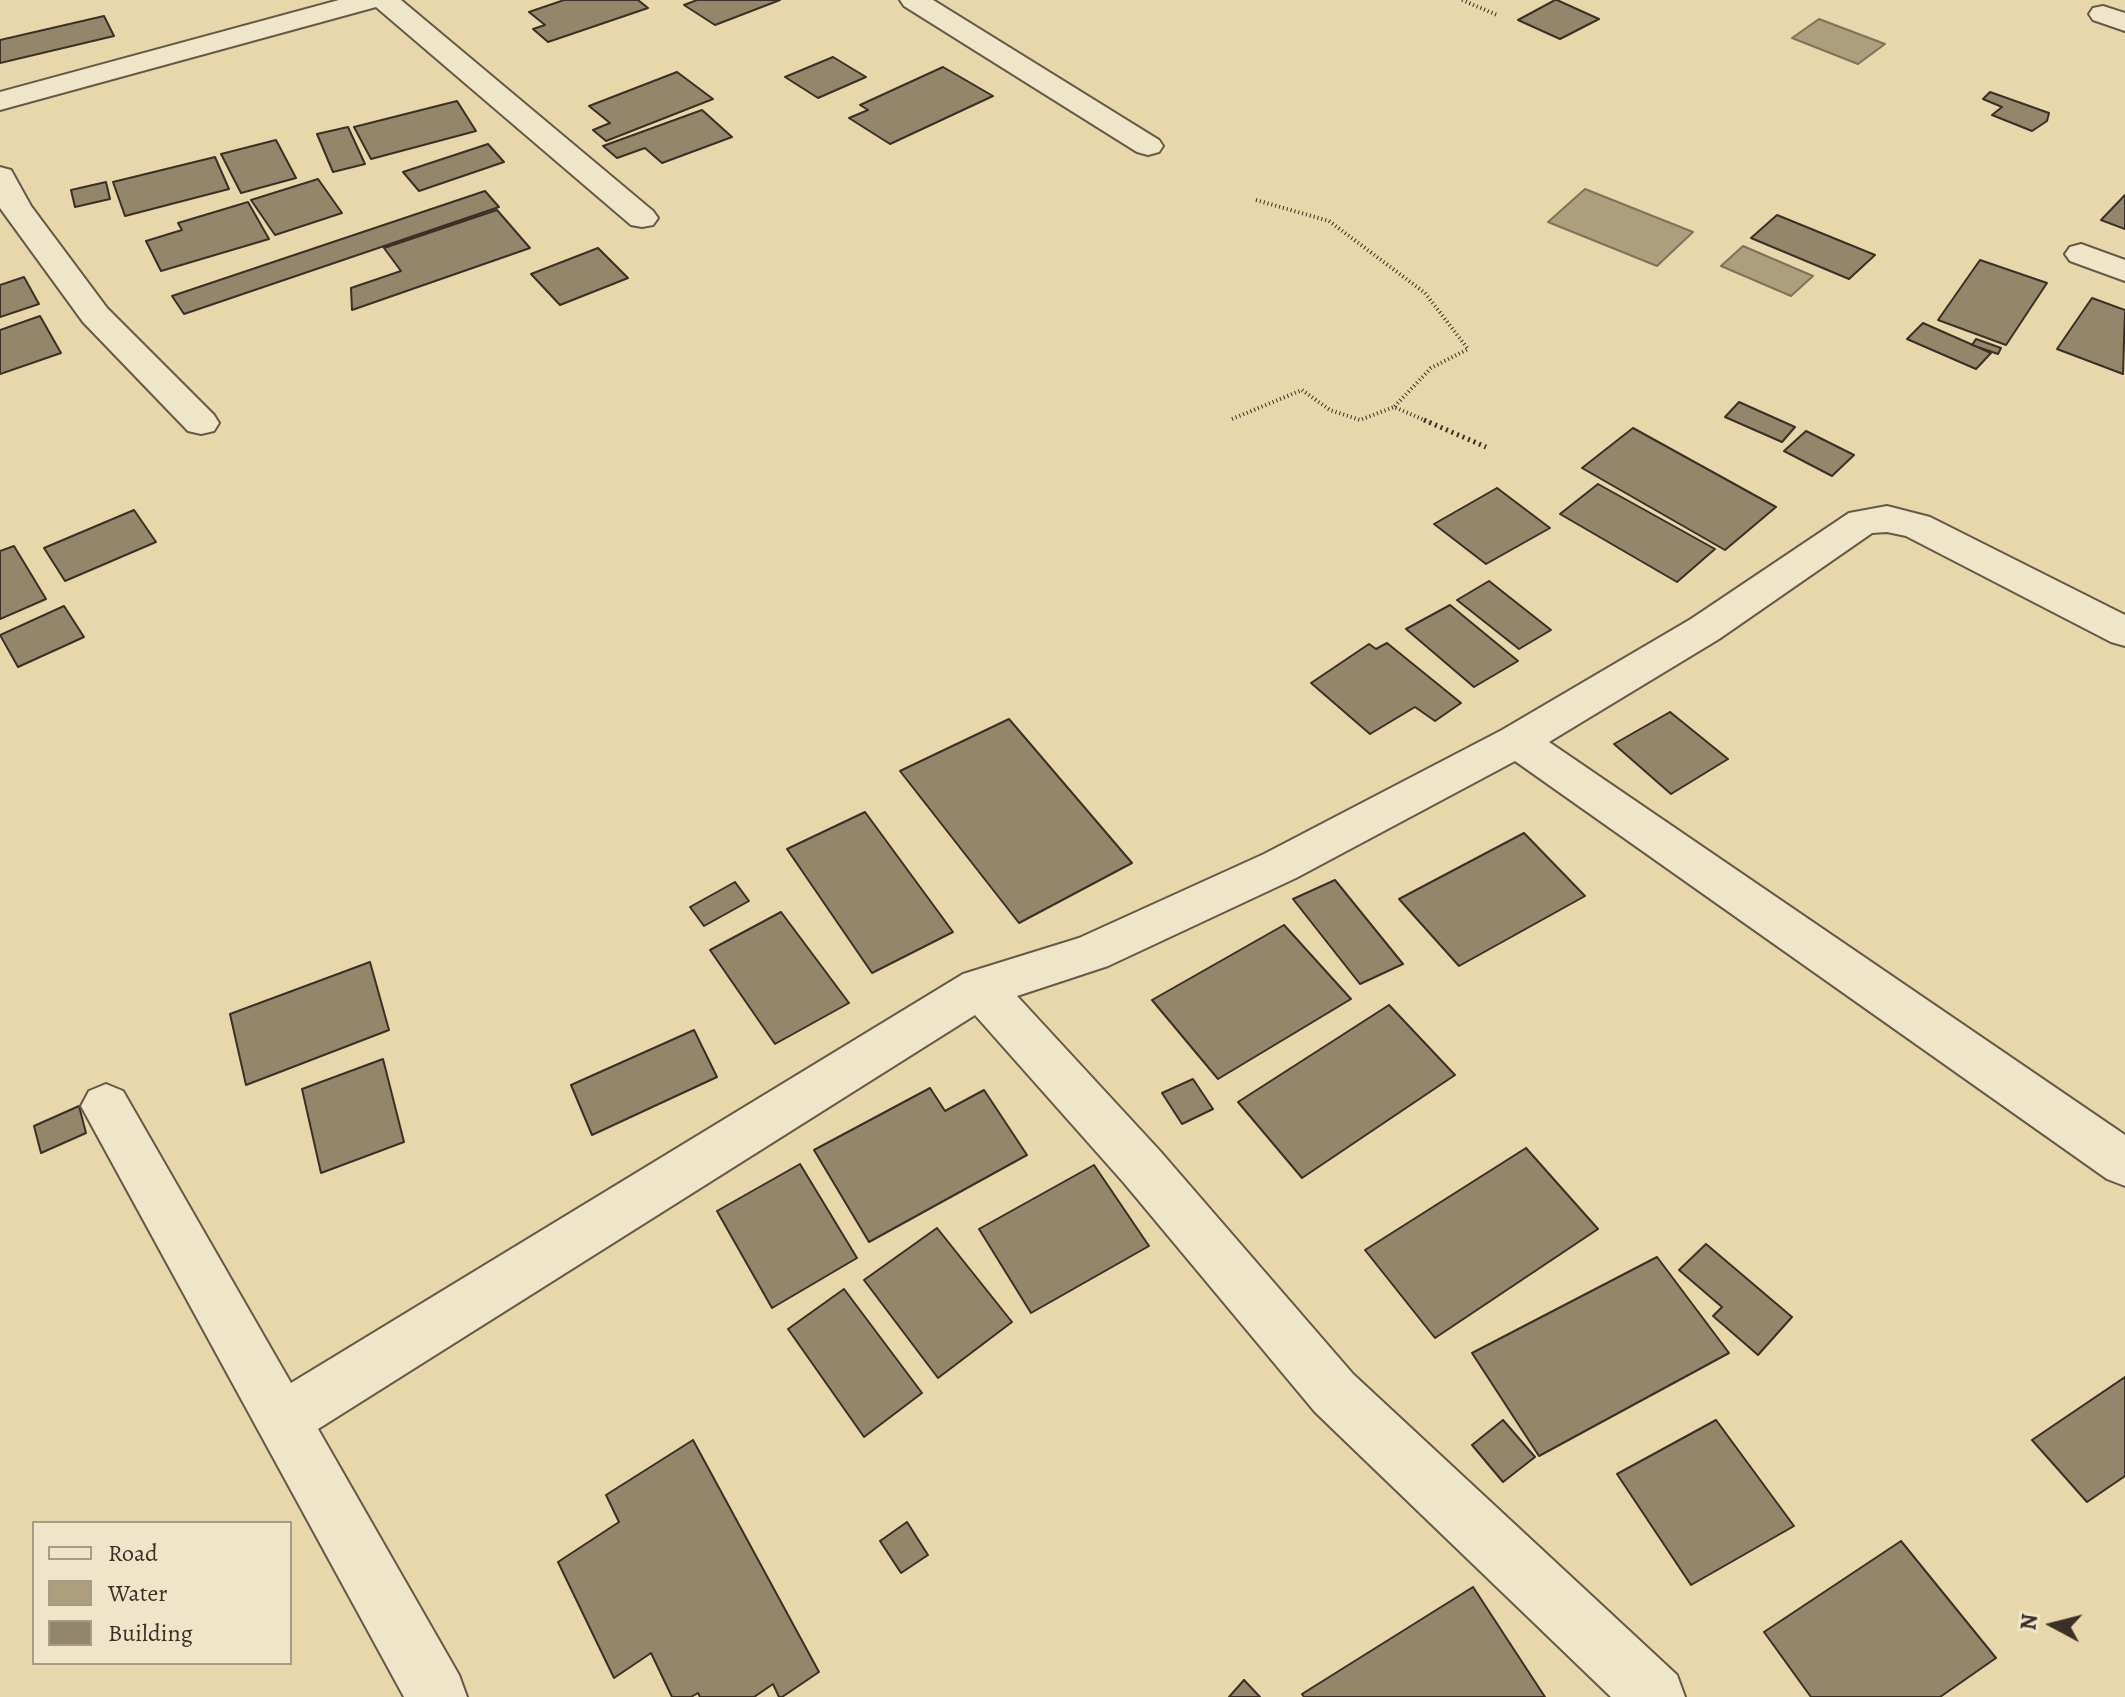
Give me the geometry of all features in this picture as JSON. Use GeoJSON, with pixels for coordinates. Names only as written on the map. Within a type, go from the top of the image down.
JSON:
{"type":"FeatureCollection","features":[{"type":"Feature","properties":{"kind":"street"},"geometry":{"type":"LineString","coordinates":[[0,101],[370,0]]}},
{"type":"Feature","properties":{"kind":"street"},"geometry":{"type":"LineString","coordinates":[[385,0],[642,218]]}},
{"type":"Feature","properties":{"kind":"street"},"geometry":{"type":"LineString","coordinates":[[914,0],[1148,146]]}},
{"type":"Feature","properties":{"kind":"street"},"geometry":{"type":"LineString","coordinates":[[0,176],[16,208],[95,315],[201,423]]}},
{"type":"Feature","properties":{"kind":"street"},"geometry":{"type":"LineString","coordinates":[[2081,254],[2125,271]]}},
{"type":"Feature","properties":{"kind":"street"},"geometry":{"type":"LineString","coordinates":[[282,1420],[980,988],[1092,953],[1265,873],[1517,741],[1705,629],[1862,522],[1887,519],[1917,526],[2125,632]]}},
{"type":"Feature","properties":{"kind":"street"},"geometry":{"type":"LineString","coordinates":[[1517,741],[2125,1163]]}},
{"type":"Feature","properties":{"kind":"street"},"geometry":{"type":"LineString","coordinates":[[980,988],[1142,1167],[1334,1393],[1655,1697]]}},
{"type":"Feature","properties":{"kind":"street"},"geometry":{"type":"LineString","coordinates":[[106,1106],[437,1697]]}},
{"type":"Feature","properties":{"kind":"path"},"geometry":{"type":"LineString","coordinates":[[1462,0],[1497,15]]}},
{"type":"Feature","properties":{"kind":"path"},"geometry":{"type":"LineString","coordinates":[[1232,419],[1302,390],[1330,410],[1360,420],[1394,407],[1431,368],[1468,349],[1425,293],[1329,221],[1256,200]]}},
{"type":"Feature","properties":{"kind":"path"},"geometry":{"type":"LineString","coordinates":[[1394,407],[1486,447]]}},
{"type":"Feature","properties":{"kind":"water"},"geometry":{"type":"Polygon","coordinates":[[[1819,19],[1885,44],[1858,64],[1792,38],[1819,19]]]}},
{"type":"Feature","properties":{"kind":"water"},"geometry":{"type":"Polygon","coordinates":[[[1585,189],[1693,232],[1657,266],[1548,222],[1585,189]]]}},
{"type":"Feature","properties":{"kind":"water"},"geometry":{"type":"Polygon","coordinates":[[[1743,246],[1813,276],[1791,296],[1721,266],[1743,246]]]}},
{"type":"Feature","properties":{"kind":"building"},"geometry":{"type":"Polygon","coordinates":[[[564,0],[638,0],[648,8],[548,42],[533,29],[545,25],[529,12],[564,0]]]}},
{"type":"Feature","properties":{"kind":"building"},"geometry":{"type":"Polygon","coordinates":[[[697,0],[780,0],[715,25],[684,5],[697,0]]]}},
{"type":"Feature","properties":{"kind":"building"},"geometry":{"type":"Polygon","coordinates":[[[1555,0],[1599,19],[1560,39],[1518,20],[1555,0]]]}},
{"type":"Feature","properties":{"kind":"building"},"geometry":{"type":"Polygon","coordinates":[[[104,16],[114,36],[0,63],[0,40],[104,16]]]}},
{"type":"Feature","properties":{"kind":"building"},"geometry":{"type":"Polygon","coordinates":[[[833,57],[866,77],[818,98],[785,77],[833,57]]]}},
{"type":"Feature","properties":{"kind":"building"},"geometry":{"type":"Polygon","coordinates":[[[943,67],[993,96],[890,144],[849,118],[868,110],[860,105],[943,67]]]}},
{"type":"Feature","properties":{"kind":"building"},"geometry":{"type":"Polygon","coordinates":[[[677,72],[713,99],[606,141],[593,130],[610,123],[589,106],[677,72]]]}},
{"type":"Feature","properties":{"kind":"building"},"geometry":{"type":"Polygon","coordinates":[[[1990,92],[2049,113],[2047,121],[2032,131],[1992,115],[2002,107],[1983,99],[1990,92]]]}},
{"type":"Feature","properties":{"kind":"building"},"geometry":{"type":"Polygon","coordinates":[[[457,101],[476,131],[371,159],[354,127],[457,101]]]}},
{"type":"Feature","properties":{"kind":"building"},"geometry":{"type":"Polygon","coordinates":[[[702,110],[732,137],[662,163],[645,148],[617,158],[603,146],[702,110]]]}},
{"type":"Feature","properties":{"kind":"building"},"geometry":{"type":"Polygon","coordinates":[[[348,127],[365,164],[333,172],[317,134],[348,127]]]}},
{"type":"Feature","properties":{"kind":"building"},"geometry":{"type":"Polygon","coordinates":[[[276,140],[296,178],[241,193],[221,154],[276,140]]]}},
{"type":"Feature","properties":{"kind":"building"},"geometry":{"type":"Polygon","coordinates":[[[488,144],[504,162],[419,191],[403,172],[488,144]]]}},
{"type":"Feature","properties":{"kind":"building"},"geometry":{"type":"Polygon","coordinates":[[[215,157],[229,189],[125,216],[113,182],[215,157]]]}},
{"type":"Feature","properties":{"kind":"building"},"geometry":{"type":"Polygon","coordinates":[[[318,179],[342,213],[275,235],[251,200],[318,179]]]}},
{"type":"Feature","properties":{"kind":"building"},"geometry":{"type":"Polygon","coordinates":[[[106,182],[110,199],[75,207],[71,190],[106,182]]]}},
{"type":"Feature","properties":{"kind":"building"},"geometry":{"type":"Polygon","coordinates":[[[485,191],[499,207],[184,314],[172,296],[485,191]]]}},
{"type":"Feature","properties":{"kind":"building"},"geometry":{"type":"Polygon","coordinates":[[[2125,195],[2125,229],[2101,220],[2125,195]]]}},
{"type":"Feature","properties":{"kind":"building"},"geometry":{"type":"Polygon","coordinates":[[[248,202],[269,239],[161,271],[146,241],[182,230],[178,223],[248,202]]]}},
{"type":"Feature","properties":{"kind":"building"},"geometry":{"type":"Polygon","coordinates":[[[497,210],[530,248],[352,310],[351,288],[401,271],[384,248],[497,210]]]}},
{"type":"Feature","properties":{"kind":"building"},"geometry":{"type":"Polygon","coordinates":[[[1777,215],[1875,255],[1849,279],[1751,238],[1777,215]]]}},
{"type":"Feature","properties":{"kind":"building"},"geometry":{"type":"Polygon","coordinates":[[[598,248],[628,278],[560,305],[531,274],[598,248]]]}},
{"type":"Feature","properties":{"kind":"building"},"geometry":{"type":"Polygon","coordinates":[[[1980,260],[2047,283],[2006,345],[1938,320],[1980,260]]]}},
{"type":"Feature","properties":{"kind":"building"},"geometry":{"type":"Polygon","coordinates":[[[24,277],[39,304],[0,317],[0,285],[24,277]]]}},
{"type":"Feature","properties":{"kind":"building"},"geometry":{"type":"Polygon","coordinates":[[[2092,298],[2125,310],[2123,374],[2057,349],[2092,298]]]}},
{"type":"Feature","properties":{"kind":"building"},"geometry":{"type":"Polygon","coordinates":[[[40,316],[61,353],[0,374],[0,330],[40,316]]]}},
{"type":"Feature","properties":{"kind":"building"},"geometry":{"type":"Polygon","coordinates":[[[1923,323],[1991,353],[1976,369],[1907,339],[1923,323]]]}},
{"type":"Feature","properties":{"kind":"building"},"geometry":{"type":"Polygon","coordinates":[[[1976,339],[2001,348],[1998,354],[1972,345],[1976,339]]]}},
{"type":"Feature","properties":{"kind":"building"},"geometry":{"type":"Polygon","coordinates":[[[1739,402],[1795,427],[1782,442],[1725,417],[1739,402]]]}},
{"type":"Feature","properties":{"kind":"building"},"geometry":{"type":"Polygon","coordinates":[[[1633,428],[1776,507],[1725,550],[1582,468],[1633,428]]]}},
{"type":"Feature","properties":{"kind":"building"},"geometry":{"type":"Polygon","coordinates":[[[1806,431],[1854,455],[1832,476],[1784,451],[1806,431]]]}},
{"type":"Feature","properties":{"kind":"building"},"geometry":{"type":"Polygon","coordinates":[[[1598,484],[1715,549],[1677,582],[1560,514],[1598,484]]]}},
{"type":"Feature","properties":{"kind":"building"},"geometry":{"type":"Polygon","coordinates":[[[1497,488],[1550,528],[1486,564],[1434,524],[1497,488]]]}},
{"type":"Feature","properties":{"kind":"building"},"geometry":{"type":"Polygon","coordinates":[[[134,510],[156,542],[65,581],[44,548],[134,510]]]}},
{"type":"Feature","properties":{"kind":"building"},"geometry":{"type":"Polygon","coordinates":[[[14,546],[46,599],[0,619],[0,551],[14,546]]]}},
{"type":"Feature","properties":{"kind":"building"},"geometry":{"type":"Polygon","coordinates":[[[1489,581],[1551,630],[1519,649],[1457,600],[1489,581]]]}},
{"type":"Feature","properties":{"kind":"building"},"geometry":{"type":"Polygon","coordinates":[[[1450,605],[1518,661],[1474,687],[1406,629],[1450,605]]]}},
{"type":"Feature","properties":{"kind":"building"},"geometry":{"type":"Polygon","coordinates":[[[64,606],[84,637],[18,667],[0,635],[64,606]]]}},
{"type":"Feature","properties":{"kind":"building"},"geometry":{"type":"Polygon","coordinates":[[[1387,643],[1461,703],[1435,721],[1415,707],[1370,734],[1311,683],[1369,644],[1376,649],[1387,643]]]}},
{"type":"Feature","properties":{"kind":"building"},"geometry":{"type":"Polygon","coordinates":[[[1670,712],[1728,759],[1671,794],[1614,744],[1670,712]]]}},
{"type":"Feature","properties":{"kind":"building"},"geometry":{"type":"Polygon","coordinates":[[[1009,719],[1132,863],[1019,923],[900,771],[1009,719]]]}},
{"type":"Feature","properties":{"kind":"building"},"geometry":{"type":"Polygon","coordinates":[[[865,812],[953,932],[872,973],[787,849],[865,812]]]}},
{"type":"Feature","properties":{"kind":"building"},"geometry":{"type":"Polygon","coordinates":[[[1524,833],[1585,896],[1459,966],[1399,899],[1524,833]]]}},
{"type":"Feature","properties":{"kind":"building"},"geometry":{"type":"Polygon","coordinates":[[[1335,880],[1403,964],[1360,984],[1293,899],[1335,880]]]}},
{"type":"Feature","properties":{"kind":"building"},"geometry":{"type":"Polygon","coordinates":[[[735,882],[749,901],[704,926],[690,907],[735,882]]]}},
{"type":"Feature","properties":{"kind":"building"},"geometry":{"type":"Polygon","coordinates":[[[781,912],[849,1003],[775,1044],[710,950],[781,912]]]}},
{"type":"Feature","properties":{"kind":"building"},"geometry":{"type":"Polygon","coordinates":[[[1284,925],[1351,999],[1218,1079],[1152,1000],[1284,925]]]}},
{"type":"Feature","properties":{"kind":"building"},"geometry":{"type":"Polygon","coordinates":[[[370,962],[389,1030],[246,1085],[230,1014],[370,962]]]}},
{"type":"Feature","properties":{"kind":"building"},"geometry":{"type":"Polygon","coordinates":[[[1389,1005],[1455,1075],[1302,1178],[1238,1102],[1389,1005]]]}},
{"type":"Feature","properties":{"kind":"building"},"geometry":{"type":"Polygon","coordinates":[[[694,1030],[717,1077],[592,1135],[571,1085],[694,1030]]]}},
{"type":"Feature","properties":{"kind":"building"},"geometry":{"type":"Polygon","coordinates":[[[383,1059],[404,1142],[321,1173],[302,1089],[383,1059]]]}},
{"type":"Feature","properties":{"kind":"building"},"geometry":{"type":"Polygon","coordinates":[[[1193,1079],[1213,1109],[1182,1124],[1162,1093],[1193,1079]]]}},
{"type":"Feature","properties":{"kind":"building"},"geometry":{"type":"Polygon","coordinates":[[[930,1088],[945,1111],[984,1090],[1027,1155],[869,1242],[814,1150],[930,1088]]]}},
{"type":"Feature","properties":{"kind":"building"},"geometry":{"type":"Polygon","coordinates":[[[79,1106],[86,1133],[41,1153],[34,1126],[79,1106]]]}},
{"type":"Feature","properties":{"kind":"building"},"geometry":{"type":"Polygon","coordinates":[[[1526,1148],[1598,1229],[1435,1338],[1365,1250],[1526,1148]]]}},
{"type":"Feature","properties":{"kind":"building"},"geometry":{"type":"Polygon","coordinates":[[[800,1164],[857,1258],[772,1308],[717,1211],[800,1164]]]}},
{"type":"Feature","properties":{"kind":"building"},"geometry":{"type":"Polygon","coordinates":[[[1094,1165],[1149,1246],[1031,1313],[979,1229],[1094,1165]]]}},
{"type":"Feature","properties":{"kind":"building"},"geometry":{"type":"Polygon","coordinates":[[[937,1228],[1012,1322],[938,1378],[864,1280],[937,1228]]]}},
{"type":"Feature","properties":{"kind":"building"},"geometry":{"type":"Polygon","coordinates":[[[1706,1244],[1792,1317],[1758,1355],[1713,1316],[1722,1307],[1679,1270],[1706,1244]]]}},
{"type":"Feature","properties":{"kind":"building"},"geometry":{"type":"Polygon","coordinates":[[[1657,1257],[1729,1353],[1539,1456],[1472,1353],[1657,1257]]]}},
{"type":"Feature","properties":{"kind":"building"},"geometry":{"type":"Polygon","coordinates":[[[844,1289],[922,1393],[864,1437],[788,1329],[844,1289]]]}},
{"type":"Feature","properties":{"kind":"building"},"geometry":{"type":"Polygon","coordinates":[[[2125,1377],[2125,1476],[2087,1502],[2032,1440],[2125,1377]]]}},
{"type":"Feature","properties":{"kind":"building"},"geometry":{"type":"Polygon","coordinates":[[[1503,1420],[1535,1457],[1503,1482],[1472,1445],[1503,1420]]]}},
{"type":"Feature","properties":{"kind":"building"},"geometry":{"type":"Polygon","coordinates":[[[1716,1420],[1794,1526],[1691,1585],[1617,1474],[1716,1420]]]}},
{"type":"Feature","properties":{"kind":"building"},"geometry":{"type":"Polygon","coordinates":[[[693,1440],[819,1672],[782,1697],[779,1697],[773,1684],[754,1697],[700,1697],[698,1693],[691,1697],[672,1697],[651,1653],[614,1678],[558,1562],[619,1522],[606,1495],[693,1440]]]}},
{"type":"Feature","properties":{"kind":"building"},"geometry":{"type":"Polygon","coordinates":[[[907,1522],[928,1555],[901,1573],[880,1541],[907,1522]]]}},
{"type":"Feature","properties":{"kind":"building"},"geometry":{"type":"Polygon","coordinates":[[[1901,1541],[1996,1658],[1940,1697],[1811,1697],[1764,1632],[1901,1541]]]}},
{"type":"Feature","properties":{"kind":"building"},"geometry":{"type":"Polygon","coordinates":[[[1473,1587],[1545,1697],[1304,1697],[1302,1694],[1473,1587]]]}},
{"type":"Feature","properties":{"kind":"building"},"geometry":{"type":"Polygon","coordinates":[[[1244,1680],[1260,1697],[1229,1697],[1244,1680]]]}}]}
